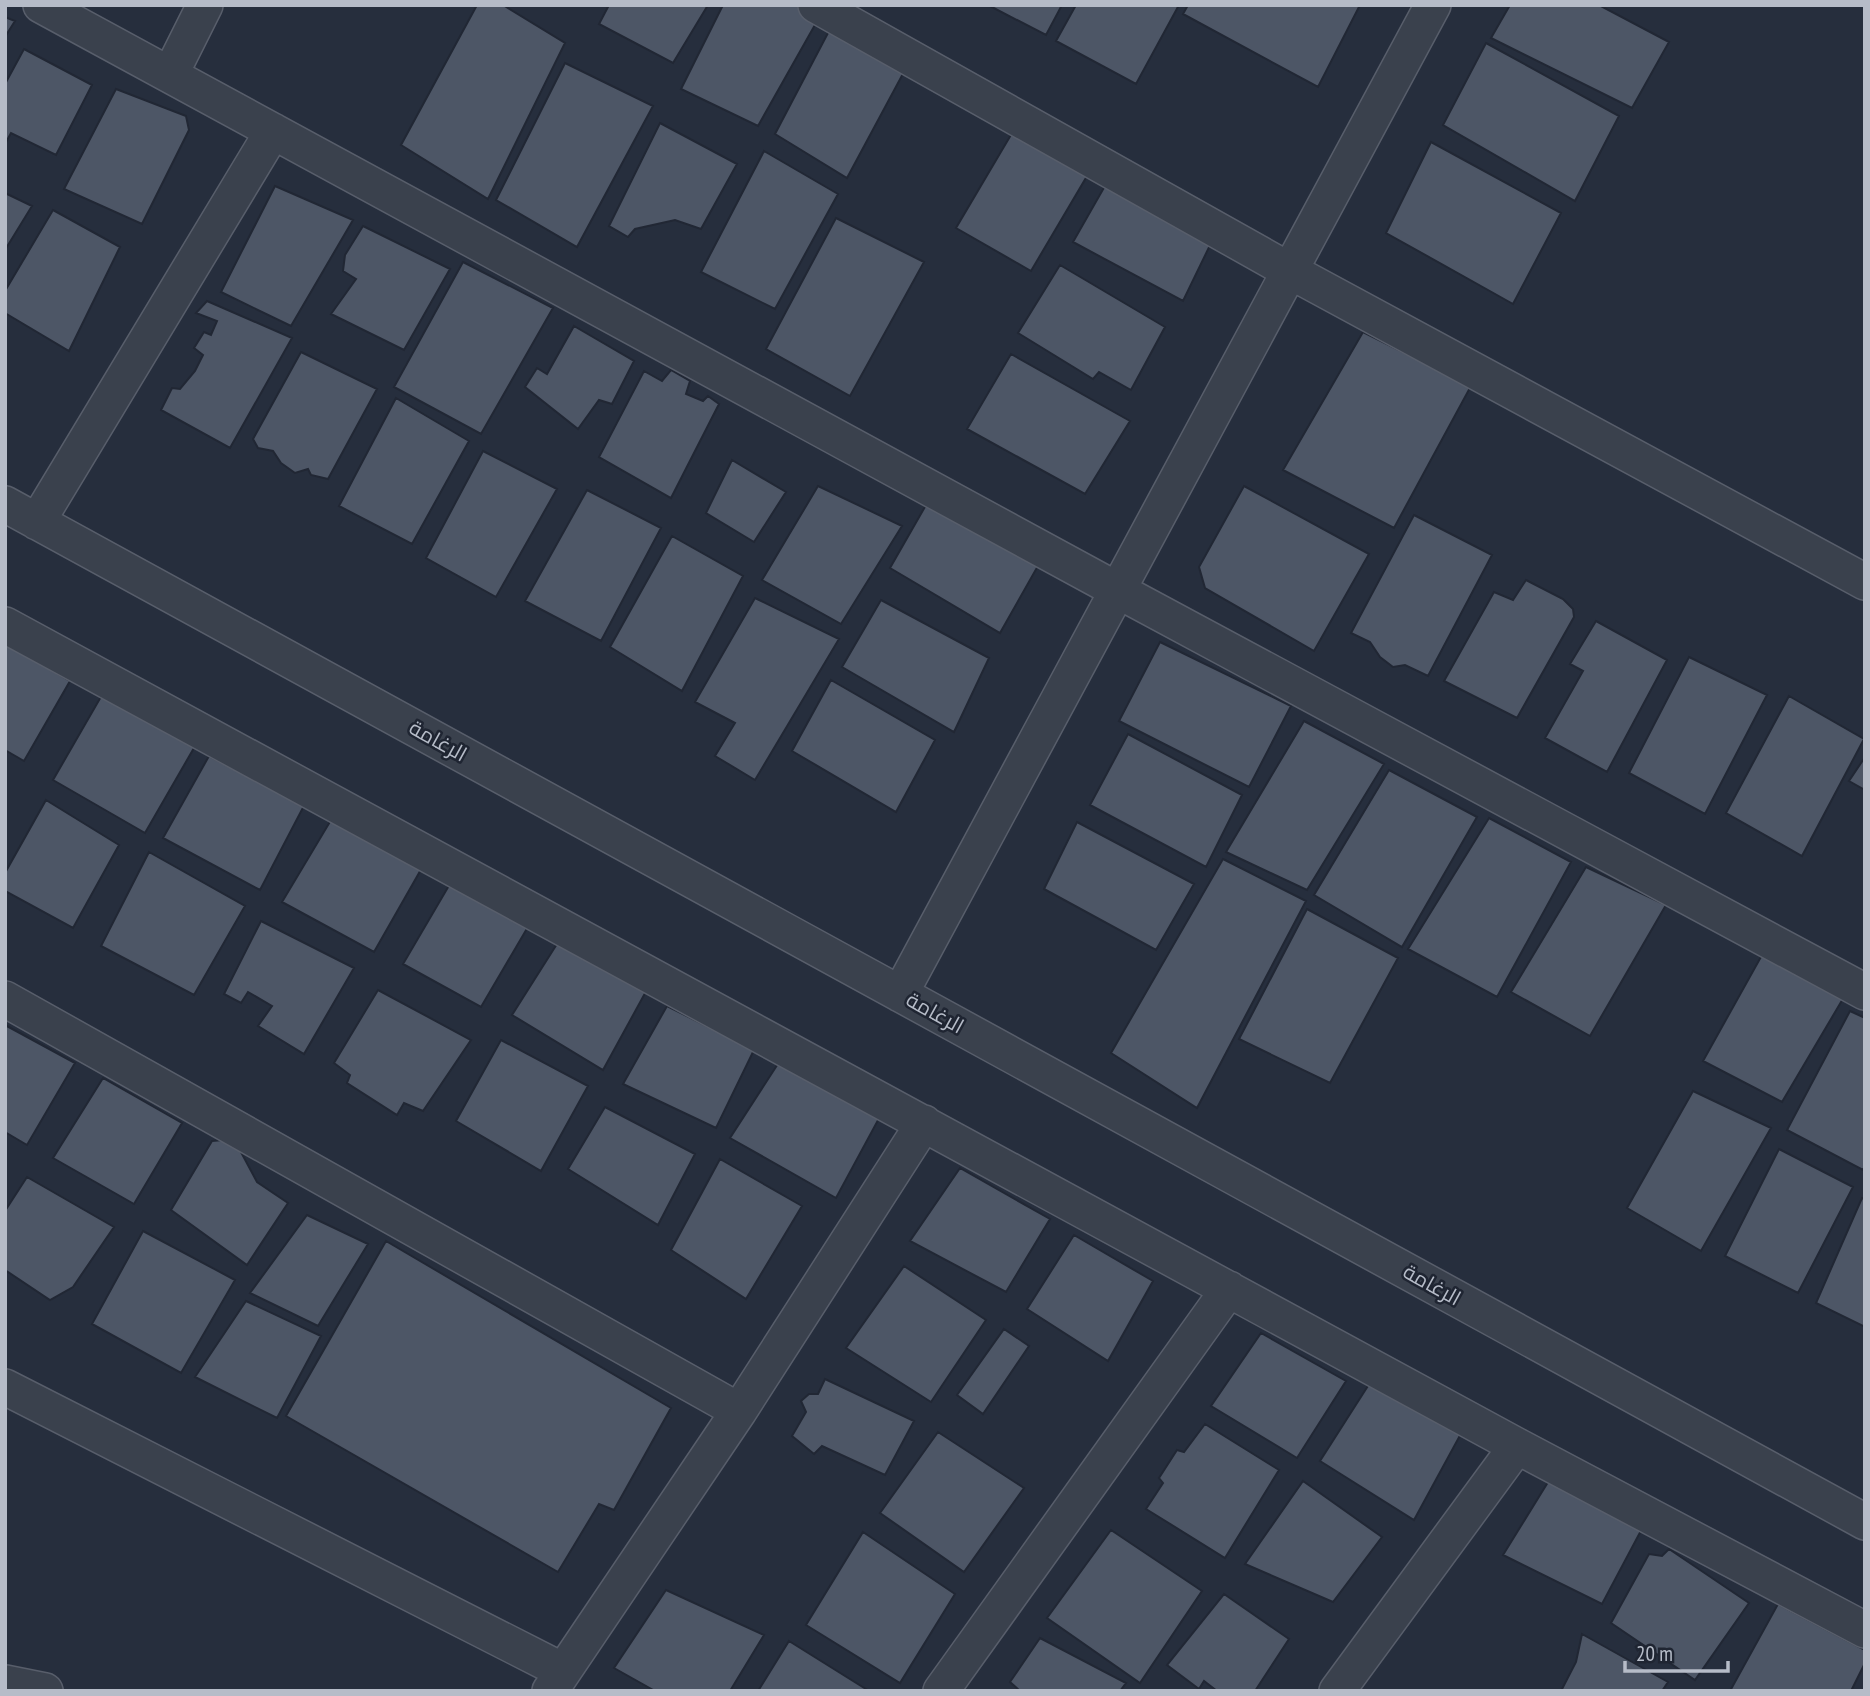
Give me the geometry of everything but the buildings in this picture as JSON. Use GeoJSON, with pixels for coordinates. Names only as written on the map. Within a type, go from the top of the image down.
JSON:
{"type":"FeatureCollection","features":[{"type":"Feature","properties":{"kind":"street"},"geometry":{"type":"LineString","coordinates":[[41,5],[1117,590],[1865,992]]}},
{"type":"Feature","properties":{"kind":"street"},"geometry":{"type":"LineString","coordinates":[[170,75],[205,5]]}},
{"type":"Feature","properties":{"kind":"street"},"geometry":{"type":"LineString","coordinates":[[817,5],[1290,271],[1865,582]]}},
{"type":"Feature","properties":{"kind":"street"},"geometry":{"type":"LineString","coordinates":[[900,994],[1433,5]]}},
{"type":"Feature","properties":{"kind":"street"},"geometry":{"type":"LineString","coordinates":[[37,522],[273,131]]}},
{"type":"Feature","properties":{"kind":"street","name":"الرغامة"},"geometry":{"type":"LineString","coordinates":[[5,504],[1865,1522]]}},
{"type":"Feature","properties":{"kind":"street"},"geometry":{"type":"LineString","coordinates":[[5,625],[1517,1446],[1865,1630]]}},
{"type":"Feature","properties":{"kind":"street"},"geometry":{"type":"LineString","coordinates":[[5,999],[739,1411]]}},
{"type":"Feature","properties":{"kind":"street"},"geometry":{"type":"LineString","coordinates":[[5,1387],[556,1681],[739,1411],[924,1123]]}},
{"type":"Feature","properties":{"kind":"street"},"geometry":{"type":"LineString","coordinates":[[941,1691],[1229,1289]]}},
{"type":"Feature","properties":{"kind":"street"},"geometry":{"type":"LineString","coordinates":[[1341,1689],[1517,1446]]}},
{"type":"Feature","properties":{"kind":"street"},"geometry":{"type":"LineString","coordinates":[[5,1683],[45,1691]]}}]}
